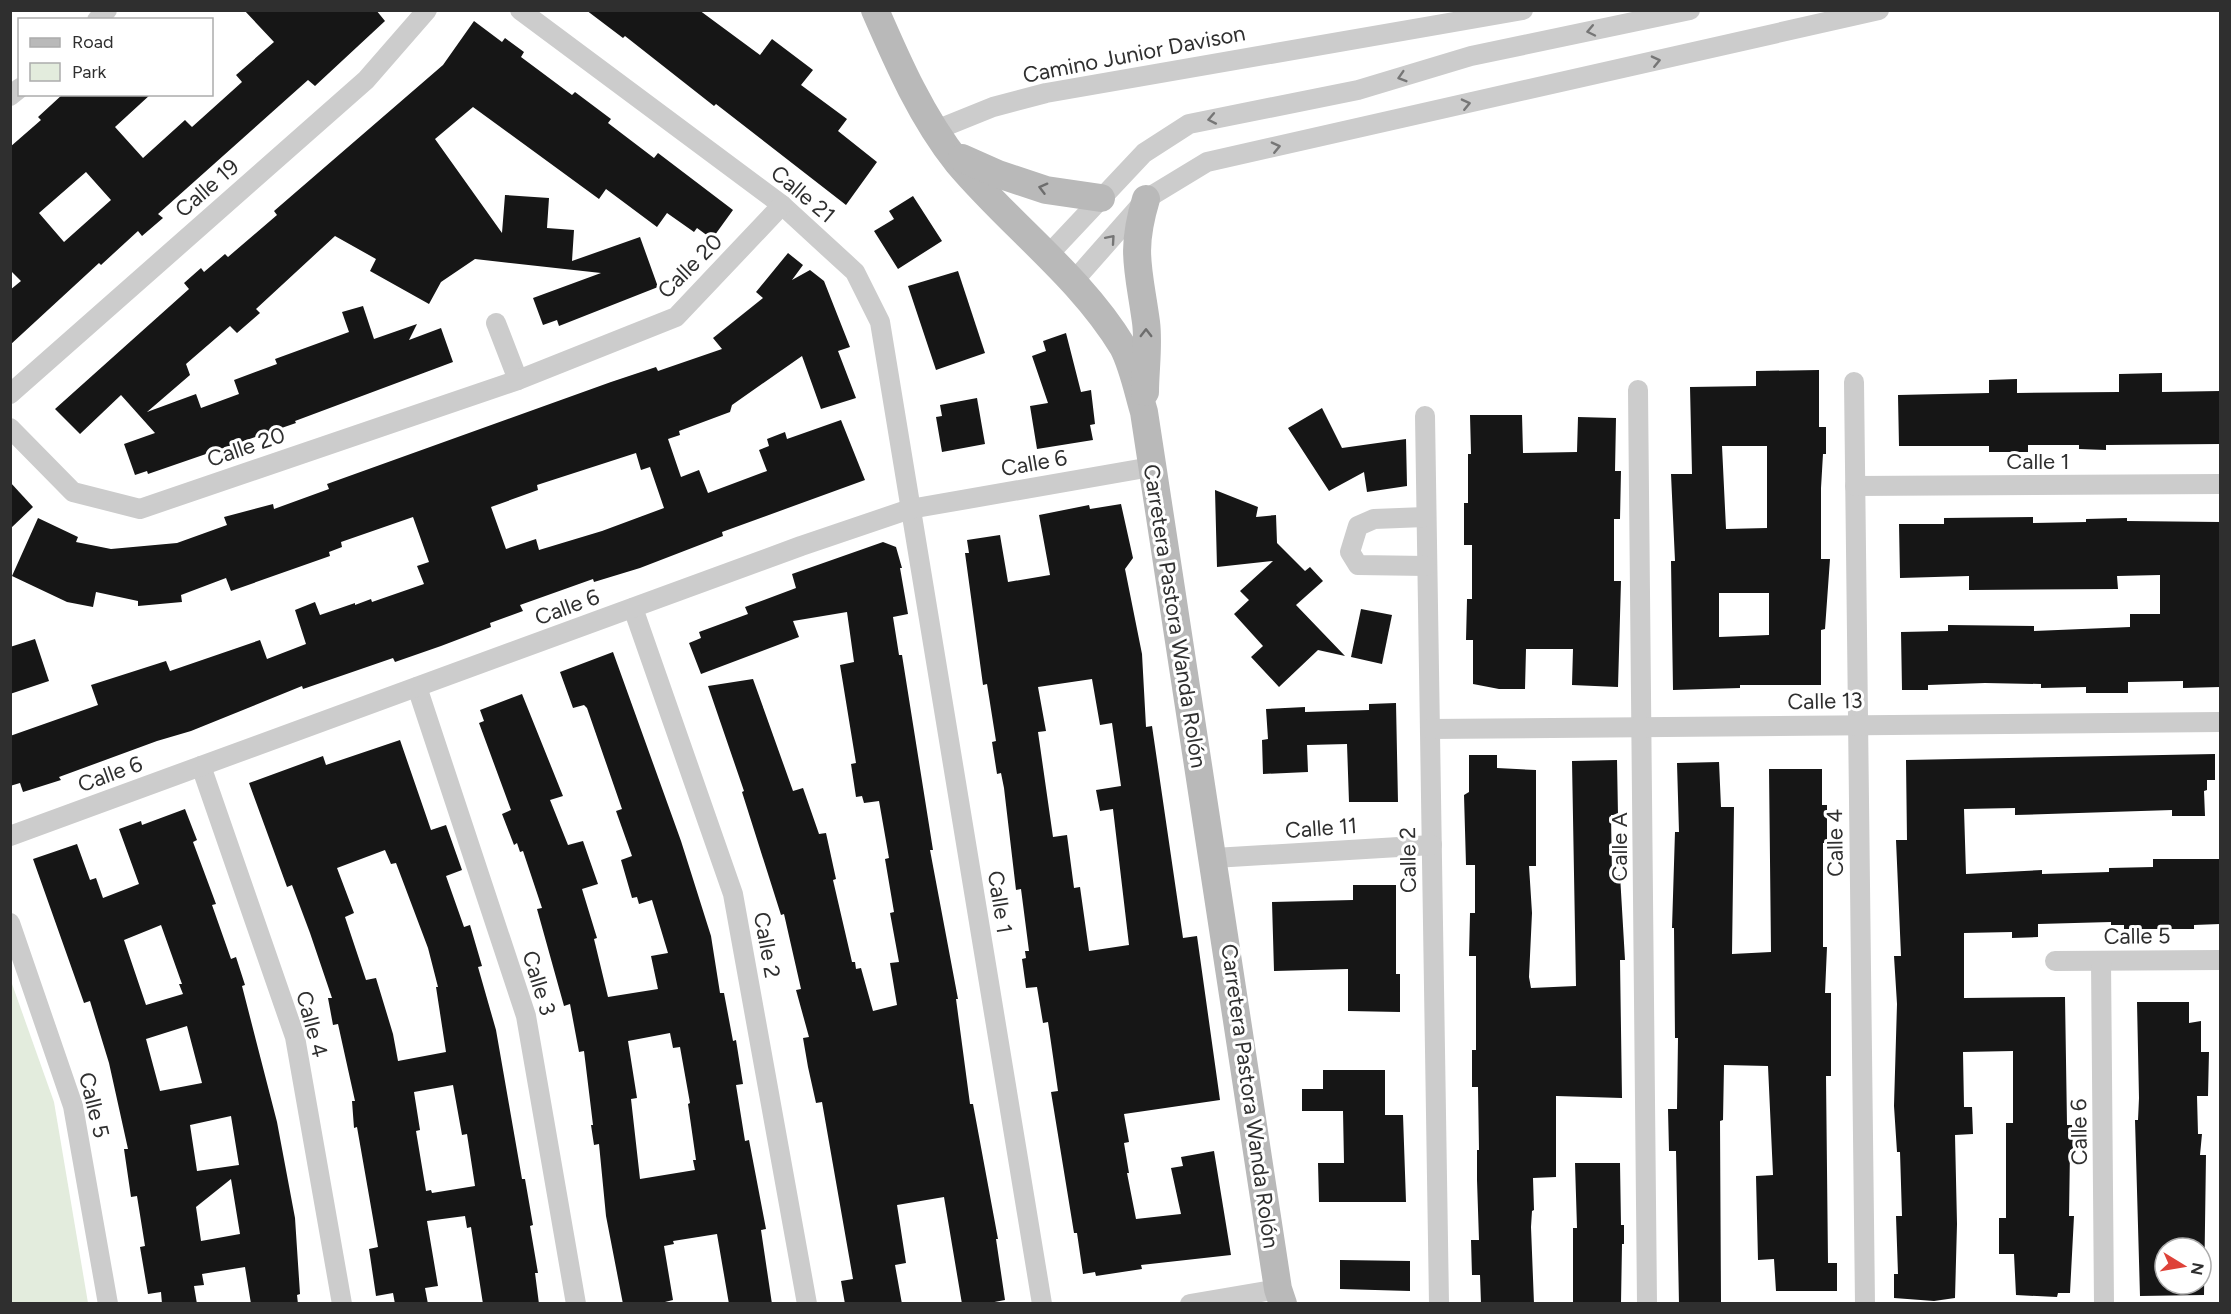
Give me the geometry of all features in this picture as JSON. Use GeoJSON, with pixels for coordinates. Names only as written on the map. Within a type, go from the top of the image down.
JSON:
{"type":"FeatureCollection","features":[{"type":"Feature","properties":{"kind":"street","name":"Calle 19"},"geometry":{"type":"LineString","coordinates":[[10,394],[366,80],[427,10]]}},
{"type":"Feature","properties":{"kind":"street","name":"Calle 21"},"geometry":{"type":"LineString","coordinates":[[520,10],[782,205],[855,272],[880,322],[910,509]]}},
{"type":"Feature","properties":{"kind":"street","name":"Carretera Pastora Wanda Rolón"},"geometry":{"type":"LineString","coordinates":[[875,10],[897,61],[943,141],[1095,307],[1124,350],[1144,412],[1281,1296]]}},
{"type":"Feature","properties":{"kind":"street","name":"Camino Junior Davison"},"geometry":{"type":"LineString","coordinates":[[943,141],[993,107],[1046,93],[1523,10]]}},
{"type":"Feature","properties":{"kind":"street"},"geometry":{"type":"LineString","coordinates":[[1048,255],[1144,153],[1189,124],[1358,90],[1471,56],[1690,10]]}},
{"type":"Feature","properties":{"kind":"street"},"geometry":{"type":"LineString","coordinates":[[1072,283],[1146,199],[1207,162],[1879,10]]}},
{"type":"Feature","properties":{"kind":"street"},"geometry":{"type":"LineString","coordinates":[[943,141],[998,174],[1046,190],[1101,198]]}},
{"type":"Feature","properties":{"kind":"street"},"geometry":{"type":"LineString","coordinates":[[1144,412],[1147,325],[1135,260],[1137,228],[1146,199]]}},
{"type":"Feature","properties":{"kind":"street","name":"Calle 20"},"geometry":{"type":"LineString","coordinates":[[10,428],[73,492],[140,509],[518,380],[676,317],[782,205]]}},
{"type":"Feature","properties":{"kind":"street"},"geometry":{"type":"LineString","coordinates":[[496,323],[518,380]]}},
{"type":"Feature","properties":{"kind":"street","name":"Calle 4"},"geometry":{"type":"LineString","coordinates":[[1854,382],[1865,1304]]}},
{"type":"Feature","properties":{"kind":"street","name":"Calle A"},"geometry":{"type":"LineString","coordinates":[[1638,390],[1647,1304]]}},
{"type":"Feature","properties":{"kind":"street","name":"Calle 2"},"geometry":{"type":"LineString","coordinates":[[1425,416],[1439,1304]]}},
{"type":"Feature","properties":{"kind":"street","name":"Calle 6"},"geometry":{"type":"LineString","coordinates":[[10,836],[801,546],[910,509],[1151,467]]}},
{"type":"Feature","properties":{"kind":"street","name":"Calle 1"},"geometry":{"type":"LineString","coordinates":[[1855,486],[2220,484]]}},
{"type":"Feature","properties":{"kind":"street","name":"Calle 1"},"geometry":{"type":"LineString","coordinates":[[910,509],[1042,1304]]}},
{"type":"Feature","properties":{"kind":"street"},"geometry":{"type":"LineString","coordinates":[[1425,517],[1374,519],[1358,526],[1350,552],[1358,566],[1426,566]]}},
{"type":"Feature","properties":{"kind":"street","name":"Calle 2"},"geometry":{"type":"LineString","coordinates":[[633,608],[733,894],[807,1304]]}},
{"type":"Feature","properties":{"kind":"street","name":"Calle 3"},"geometry":{"type":"LineString","coordinates":[[417,687],[526,1016],[576,1304]]}},
{"type":"Feature","properties":{"kind":"street","name":"Calle 13"},"geometry":{"type":"LineString","coordinates":[[1430,729],[2220,722]]}},
{"type":"Feature","properties":{"kind":"street","name":"Calle 4"},"geometry":{"type":"LineString","coordinates":[[201,766],[295,1037],[342,1304]]}},
{"type":"Feature","properties":{"kind":"street","name":"Calle 11"},"geometry":{"type":"LineString","coordinates":[[1214,858],[1432,845]]}},
{"type":"Feature","properties":{"kind":"street","name":"Calle 5"},"geometry":{"type":"LineString","coordinates":[[10,923],[74,1106],[108,1304]]}},
{"type":"Feature","properties":{"kind":"street","name":"Calle 5"},"geometry":{"type":"LineString","coordinates":[[2055,961],[2220,960]]}},
{"type":"Feature","properties":{"kind":"street","name":"Calle 6"},"geometry":{"type":"LineString","coordinates":[[2101,961],[2104,1304]]}},
{"type":"Feature","properties":{"kind":"street"},"geometry":{"type":"LineString","coordinates":[[1190,1304],[1281,1296]]}},
{"type":"Feature","properties":{"kind":"green space"},"geometry":{"type":"Polygon","coordinates":[[[11,981],[54,1102],[88,1303],[11,1303],[11,981]]]}},
{"type":"Feature","properties":{"kind":"building"},"geometry":{"type":"Polygon","coordinates":[[[244,10],[376,10],[385,21],[315,86],[308,80],[158,214],[163,218],[142,236],[138,231],[101,265],[99,263],[10,345],[10,290],[21,281],[10,270],[10,147],[41,120],[38,117],[61,96],[149,96],[115,127],[143,158],[185,120],[192,127],[242,82],[236,75],[274,42],[244,10]],[[86,172],[39,213],[64,242],[111,200],[86,172]]]}},
{"type":"Feature","properties":{"kind":"building"},"geometry":{"type":"Polygon","coordinates":[[[586,10],[699,10],[760,55],[772,39],[813,70],[801,85],[847,119],[838,131],[877,162],[846,205],[716,104],[714,106],[625,36],[623,38],[586,10]]]}},
{"type":"Feature","properties":{"kind":"building"},"geometry":{"type":"Polygon","coordinates":[[[474,21],[502,42],[505,38],[524,52],[521,57],[572,95],[575,92],[611,119],[608,123],[654,158],[658,153],[733,210],[712,239],[697,228],[694,232],[667,213],[657,227],[606,189],[599,199],[473,107],[435,139],[502,233],[505,195],[549,198],[547,228],[574,230],[572,261],[640,237],[658,287],[559,326],[557,320],[543,325],[533,298],[601,273],[475,259],[441,282],[429,304],[370,271],[376,259],[335,236],[256,309],[260,313],[237,333],[230,326],[186,364],[190,375],[147,412],[196,394],[201,408],[239,394],[234,380],[277,364],[275,359],[349,332],[342,312],[363,306],[374,339],[417,324],[409,340],[441,328],[453,362],[295,421],[296,423],[148,474],[147,471],[135,475],[124,444],[155,433],[121,395],[80,434],[55,409],[189,289],[184,283],[201,268],[204,272],[225,254],[228,257],[277,215],[274,211],[443,65],[474,21]]]}},
{"type":"Feature","properties":{"kind":"building"},"geometry":{"type":"Polygon","coordinates":[[[913,196],[942,241],[898,269],[874,231],[894,219],[889,211],[913,196]]]}},
{"type":"Feature","properties":{"kind":"building"},"geometry":{"type":"Polygon","coordinates":[[[788,253],[803,265],[792,280],[810,270],[824,281],[850,347],[838,351],[856,398],[821,409],[802,356],[732,405],[730,412],[679,431],[680,435],[668,439],[681,477],[699,470],[708,493],[767,471],[759,450],[769,446],[767,439],[785,432],[787,439],[841,420],[865,480],[722,532],[723,536],[640,568],[594,582],[593,579],[520,605],[523,611],[490,623],[491,627],[441,646],[395,662],[393,658],[303,689],[302,686],[191,731],[59,777],[61,780],[23,792],[20,783],[10,786],[10,736],[98,705],[91,685],[166,661],[170,671],[260,640],[267,659],[306,644],[295,610],[315,602],[320,615],[371,599],[372,602],[424,584],[417,566],[429,562],[413,517],[341,542],[342,547],[329,552],[330,556],[231,591],[226,578],[181,595],[182,602],[138,606],[138,601],[96,592],[93,607],[67,602],[12,576],[38,518],[78,537],[76,542],[111,549],[177,543],[227,525],[224,517],[273,504],[274,509],[329,489],[327,484],[611,382],[656,367],[658,371],[722,349],[713,338],[763,298],[756,292],[788,253]],[[636,453],[537,485],[538,490],[491,507],[506,549],[536,539],[539,550],[602,531],[664,508],[650,467],[641,470],[636,453]]]}},
{"type":"Feature","properties":{"kind":"building"},"geometry":{"type":"Polygon","coordinates":[[[958,271],[985,353],[936,370],[908,286],[958,271]]]}},
{"type":"Feature","properties":{"kind":"building"},"geometry":{"type":"Polygon","coordinates":[[[1066,333],[1081,392],[1091,390],[1095,424],[1090,425],[1093,440],[1037,449],[1030,406],[1048,403],[1032,356],[1046,351],[1043,341],[1066,333]]]}},
{"type":"Feature","properties":{"kind":"building"},"geometry":{"type":"Polygon","coordinates":[[[1819,370],[1819,427],[1826,427],[1826,454],[1823,454],[1821,488],[1821,559],[1830,559],[1825,629],[1821,630],[1821,685],[1740,685],[1740,688],[1673,690],[1671,561],[1675,561],[1671,474],[1692,474],[1690,387],[1756,386],[1756,371],[1819,370]],[[1722,446],[1726,529],[1767,528],[1767,446],[1722,446]],[[1719,593],[1719,637],[1769,635],[1769,593],[1719,593]]]}},
{"type":"Feature","properties":{"kind":"building"},"geometry":{"type":"Polygon","coordinates":[[[2162,373],[2162,392],[2220,391],[2220,444],[2106,445],[2106,450],[2079,449],[2079,445],[2028,445],[2028,452],[1989,452],[1989,446],[1899,446],[1898,395],[1989,393],[1989,380],[2017,379],[2017,393],[2119,392],[2119,374],[2162,373]]]}},
{"type":"Feature","properties":{"kind":"building"},"geometry":{"type":"Polygon","coordinates":[[[977,398],[985,444],[942,452],[936,417],[942,416],[940,405],[977,398]]]}},
{"type":"Feature","properties":{"kind":"building"},"geometry":{"type":"Polygon","coordinates":[[[1322,408],[1342,448],[1406,439],[1407,486],[1367,492],[1364,472],[1329,491],[1288,428],[1322,408]]]}},
{"type":"Feature","properties":{"kind":"building"},"geometry":{"type":"Polygon","coordinates":[[[1470,415],[1522,415],[1523,453],[1577,452],[1578,417],[1616,418],[1615,471],[1621,471],[1620,519],[1614,519],[1614,581],[1621,581],[1618,687],[1572,685],[1573,649],[1526,649],[1525,689],[1499,689],[1473,684],[1473,640],[1466,640],[1467,599],[1472,599],[1472,545],[1464,545],[1464,503],[1468,503],[1468,454],[1471,454],[1470,415]]]}},
{"type":"Feature","properties":{"kind":"building"},"geometry":{"type":"Polygon","coordinates":[[[10,482],[33,507],[10,529],[10,482]]]}},
{"type":"Feature","properties":{"kind":"building"},"geometry":{"type":"Polygon","coordinates":[[[1215,490],[1258,507],[1256,517],[1276,515],[1277,543],[1305,571],[1310,567],[1323,581],[1296,605],[1345,656],[1318,650],[1279,687],[1251,657],[1263,646],[1234,614],[1249,600],[1240,591],[1273,561],[1217,567],[1215,490]]]}},
{"type":"Feature","properties":{"kind":"building"},"geometry":{"type":"Polygon","coordinates":[[[1121,504],[1133,558],[1125,569],[1142,654],[1146,727],[1152,726],[1183,938],[1197,936],[1220,1100],[1124,1114],[1129,1142],[1124,1143],[1129,1173],[1127,1173],[1136,1219],[1181,1214],[1171,1168],[1183,1166],[1181,1157],[1214,1151],[1231,1255],[1141,1265],[1142,1269],[1096,1276],[1095,1272],[1083,1274],[1077,1233],[1074,1233],[1051,1092],[1058,1091],[1048,1022],[1043,1023],[1037,987],[1026,988],[1022,959],[1026,958],[1025,951],[1029,951],[1021,889],[1016,890],[1004,788],[1001,773],[997,774],[992,742],[996,741],[987,684],[983,685],[965,553],[969,553],[967,540],[1000,535],[1008,582],[1050,575],[1039,515],[1089,505],[1090,509],[1121,504]],[[1092,679],[1038,687],[1046,731],[1038,732],[1053,837],[1067,835],[1074,888],[1080,887],[1089,951],[1129,945],[1113,809],[1100,811],[1096,790],[1121,786],[1112,723],[1100,725],[1092,679]]]}},
{"type":"Feature","properties":{"kind":"building"},"geometry":{"type":"Polygon","coordinates":[[[2033,517],[2033,523],[2086,522],[2086,519],[2127,518],[2127,521],[2220,522],[2220,687],[2183,688],[2183,681],[2128,682],[2128,693],[2086,693],[2086,687],[2041,688],[2041,684],[1985,683],[1928,685],[1928,690],[1902,690],[1901,632],[1948,631],[1948,625],[2034,626],[2034,631],[2130,627],[2130,614],[2160,614],[2160,575],[2117,576],[2118,589],[1969,590],[1969,576],[1900,578],[1899,524],[1944,524],[1944,518],[2033,517]]]}},
{"type":"Feature","properties":{"kind":"building"},"geometry":{"type":"Polygon","coordinates":[[[883,542],[896,547],[902,568],[900,568],[908,614],[893,617],[899,655],[902,655],[933,850],[930,850],[958,999],[956,999],[970,1104],[973,1104],[998,1239],[996,1239],[1005,1300],[984,1304],[962,1304],[944,1197],[897,1205],[906,1263],[895,1265],[902,1304],[845,1304],[841,1281],[853,1279],[822,1102],[816,1103],[808,1067],[803,1038],[809,1037],[796,990],[801,989],[784,914],[781,915],[742,792],[744,791],[708,686],[753,679],[793,791],[803,788],[819,834],[826,833],[836,879],[833,880],[852,962],[855,962],[856,969],[861,968],[873,1011],[897,1005],[890,963],[899,962],[890,913],[894,912],[885,859],[889,858],[879,801],[864,803],[862,796],[856,797],[851,764],[856,763],[840,665],[854,662],[847,612],[793,621],[799,637],[701,674],[689,643],[701,638],[699,632],[748,614],[745,607],[796,588],[792,574],[883,542]]]}},
{"type":"Feature","properties":{"kind":"building"},"geometry":{"type":"Polygon","coordinates":[[[1361,609],[1392,615],[1382,664],[1351,657],[1361,609]]]}},
{"type":"Feature","properties":{"kind":"building"},"geometry":{"type":"Polygon","coordinates":[[[35,639],[49,681],[10,694],[10,647],[35,639]]]}},
{"type":"Feature","properties":{"kind":"building"},"geometry":{"type":"Polygon","coordinates":[[[613,652],[681,841],[711,936],[720,993],[724,993],[733,1041],[736,1040],[743,1084],[736,1085],[745,1141],[749,1140],[766,1229],[761,1230],[772,1304],[729,1304],[717,1234],[673,1241],[674,1244],[664,1246],[673,1300],[657,1304],[623,1304],[606,1216],[599,1144],[594,1145],[584,1051],[579,1052],[570,1004],[564,1006],[537,909],[542,908],[523,851],[520,852],[517,843],[514,845],[502,814],[511,810],[479,723],[484,721],[480,710],[522,694],[563,796],[550,800],[568,845],[583,841],[598,884],[582,889],[597,938],[594,939],[608,997],[658,989],[651,956],[668,953],[652,900],[639,904],[637,897],[632,898],[621,860],[632,856],[616,811],[622,809],[587,708],[584,705],[573,708],[560,672],[613,652]],[[670,1033],[628,1041],[637,1098],[631,1099],[640,1179],[695,1170],[693,1160],[696,1160],[688,1104],[690,1103],[680,1047],[673,1048],[670,1033]]]}},
{"type":"Feature","properties":{"kind":"building"},"geometry":{"type":"Polygon","coordinates":[[[1396,703],[1398,802],[1349,802],[1347,744],[1307,745],[1308,772],[1263,774],[1262,740],[1268,739],[1266,709],[1305,707],[1305,712],[1369,710],[1369,704],[1396,703]]]}},
{"type":"Feature","properties":{"kind":"building"},"geometry":{"type":"Polygon","coordinates":[[[400,740],[431,830],[446,825],[462,870],[446,876],[464,927],[470,925],[482,966],[478,967],[496,1030],[522,1179],[525,1179],[533,1225],[530,1226],[538,1273],[535,1273],[539,1304],[483,1304],[471,1227],[467,1228],[465,1216],[427,1221],[438,1286],[425,1288],[428,1304],[395,1304],[393,1293],[376,1296],[369,1249],[378,1247],[357,1127],[354,1128],[352,1101],[355,1101],[338,1024],[333,1025],[328,998],[332,998],[292,885],[287,887],[249,783],[323,756],[326,765],[400,740]],[[385,850],[337,868],[354,913],[345,917],[366,980],[376,978],[393,1034],[398,1061],[446,1052],[436,987],[438,987],[428,948],[396,863],[391,864],[385,850]],[[453,1085],[414,1092],[420,1130],[416,1131],[426,1191],[431,1190],[432,1193],[475,1186],[467,1134],[462,1135],[453,1085]]]}},
{"type":"Feature","properties":{"kind":"building"},"geometry":{"type":"Polygon","coordinates":[[[2215,754],[2215,780],[2207,780],[2207,790],[2204,791],[2205,816],[2172,816],[2172,810],[2015,815],[2015,808],[1964,809],[1966,874],[2042,870],[2042,874],[2109,872],[2109,868],[2153,867],[2153,859],[2220,859],[2220,924],[2194,925],[2194,929],[2124,929],[2124,925],[2111,925],[2111,922],[2038,924],[2038,937],[2012,938],[2012,932],[1964,933],[1964,998],[2065,997],[2067,1125],[2072,1125],[2073,1149],[2070,1150],[2069,1216],[2074,1216],[2070,1293],[2058,1293],[2057,1297],[2016,1295],[2014,1254],[1999,1254],[1999,1218],[2006,1218],[2006,1123],[2013,1123],[2013,1051],[1963,1052],[1964,1107],[1972,1107],[1973,1134],[1955,1135],[1957,1224],[1955,1298],[1934,1301],[1894,1298],[1894,1274],[1898,1274],[1896,1216],[1902,1216],[1900,1152],[1897,1152],[1894,1106],[1897,1004],[1894,956],[1901,956],[1896,840],[1907,840],[1906,760],[2215,754]]]}},
{"type":"Feature","properties":{"kind":"building"},"geometry":{"type":"Polygon","coordinates":[[[1469,755],[1497,755],[1497,768],[1536,770],[1536,866],[1529,866],[1532,913],[1529,977],[1531,988],[1576,986],[1572,761],[1617,760],[1618,815],[1611,815],[1612,875],[1620,875],[1625,960],[1620,960],[1622,1098],[1556,1096],[1556,1177],[1533,1178],[1534,1210],[1531,1227],[1534,1304],[1481,1304],[1480,1275],[1472,1275],[1471,1240],[1479,1240],[1477,1150],[1479,1150],[1478,1087],[1472,1087],[1472,1050],[1476,1050],[1476,956],[1469,956],[1470,913],[1475,913],[1475,865],[1466,865],[1464,795],[1469,792],[1469,755]]]}},
{"type":"Feature","properties":{"kind":"building"},"geometry":{"type":"Polygon","coordinates":[[[1719,762],[1721,807],[1734,807],[1732,954],[1771,952],[1769,769],[1822,769],[1822,805],[1827,805],[1827,843],[1823,843],[1823,947],[1827,947],[1825,993],[1831,993],[1831,1076],[1826,1076],[1828,1263],[1837,1263],[1837,1291],[1776,1291],[1774,1259],[1758,1260],[1756,1176],[1773,1175],[1768,1066],[1724,1065],[1723,1120],[1720,1121],[1721,1304],[1679,1304],[1676,1151],[1669,1151],[1668,1109],[1677,1109],[1678,1038],[1675,1038],[1674,928],[1672,928],[1675,832],[1679,832],[1677,763],[1719,762]]]}},
{"type":"Feature","properties":{"kind":"building"},"geometry":{"type":"Polygon","coordinates":[[[185,809],[197,840],[193,842],[216,904],[212,905],[231,959],[236,957],[245,985],[242,986],[277,1122],[295,1218],[300,1294],[297,1295],[298,1304],[251,1304],[245,1267],[202,1274],[204,1285],[194,1286],[197,1304],[162,1304],[161,1292],[148,1294],[140,1247],[145,1246],[137,1196],[131,1197],[124,1149],[128,1149],[109,1063],[90,1001],[84,1003],[33,859],[77,844],[90,880],[96,878],[103,898],[139,884],[119,829],[141,821],[142,825],[185,809]],[[161,925],[124,940],[146,1005],[183,994],[179,984],[182,984],[161,925]],[[187,1026],[146,1039],[160,1091],[202,1083],[187,1026]],[[231,1116],[190,1125],[197,1171],[239,1165],[231,1116]],[[231,1179],[196,1207],[201,1241],[240,1234],[231,1179]]]}},
{"type":"Feature","properties":{"kind":"building"},"geometry":{"type":"Polygon","coordinates":[[[1353,885],[1396,885],[1396,974],[1400,974],[1400,1012],[1348,1011],[1348,969],[1274,971],[1272,902],[1353,900],[1353,885]]]}},
{"type":"Feature","properties":{"kind":"building"},"geometry":{"type":"Polygon","coordinates":[[[2137,1002],[2189,1002],[2189,1023],[2201,1021],[2201,1052],[2209,1052],[2208,1096],[2197,1096],[2198,1134],[2202,1134],[2200,1155],[2206,1155],[2205,1236],[2153,1236],[2153,1296],[2140,1296],[2135,1120],[2138,1120],[2137,1002]]]}},
{"type":"Feature","properties":{"kind":"building"},"geometry":{"type":"Polygon","coordinates":[[[1323,1070],[1385,1070],[1385,1115],[1403,1115],[1406,1202],[1319,1202],[1318,1163],[1344,1163],[1343,1111],[1302,1111],[1302,1089],[1323,1089],[1323,1070]]]}},
{"type":"Feature","properties":{"kind":"building"},"geometry":{"type":"Polygon","coordinates":[[[1575,1163],[1620,1163],[1621,1225],[1624,1225],[1621,1304],[1573,1304],[1573,1228],[1577,1228],[1575,1163]]]}},
{"type":"Feature","properties":{"kind":"building"},"geometry":{"type":"Polygon","coordinates":[[[1340,1260],[1410,1261],[1410,1291],[1340,1289],[1340,1260]]]}}]}
